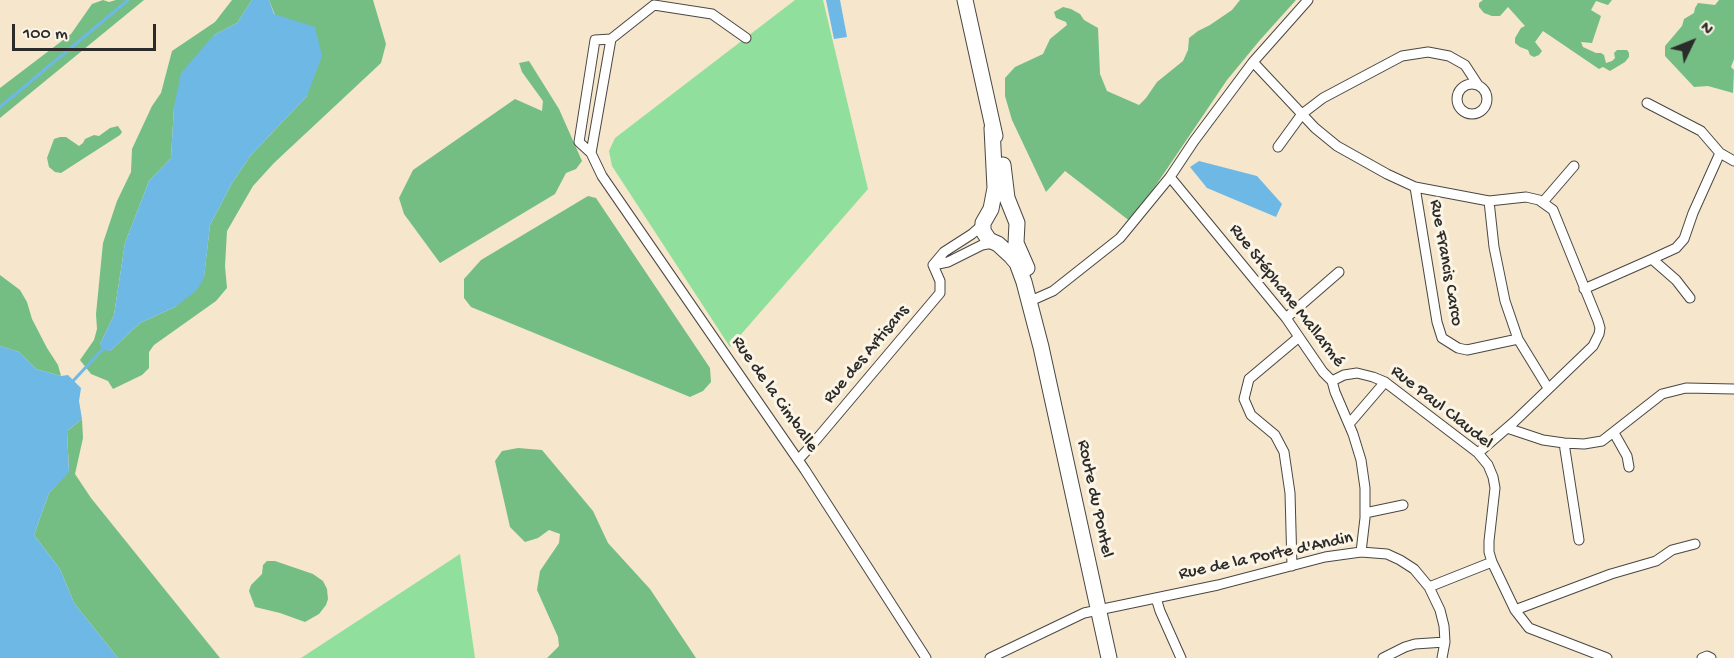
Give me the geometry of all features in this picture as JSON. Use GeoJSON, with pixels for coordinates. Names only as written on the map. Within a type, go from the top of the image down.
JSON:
{"type":"FeatureCollection","features":[{"type":"Feature","properties":{"kind":"main road","name":"Route du Pontel"},"geometry":{"type":"LineString","coordinates":[[965,0],[1002,160],[1007,198],[1016,225],[1016,243],[1027,267],[1035,299],[1041,347]]}},
{"type":"Feature","properties":{"kind":"main road","name":"Route du Pontel"},"geometry":{"type":"LineString","coordinates":[[993,128],[995,188],[993,204],[986,219],[985,236],[1011,256],[1020,271],[1041,347],[1109,658]]}},
{"type":"Feature","properties":{"kind":"main road"},"geometry":{"type":"LineString","coordinates":[[986,219],[996,210],[1004,210],[1016,225],[1011,241],[996,244]]}},
{"type":"Feature","properties":{"kind":"street"},"geometry":{"type":"LineString","coordinates":[[1035,299],[1053,291],[1120,238],[1170,177],[1253,62],[1308,0]]}},
{"type":"Feature","properties":{"kind":"street"},"geometry":{"type":"LineString","coordinates":[[591,153],[612,39],[654,4],[712,14],[746,38]]}},
{"type":"Feature","properties":{"kind":"street","name":"Rue de la Cimballe"},"geometry":{"type":"LineString","coordinates":[[612,39],[595,40],[579,142],[591,153],[602,176],[798,460],[926,658]]}},
{"type":"Feature","properties":{"kind":"street"},"geometry":{"type":"LineString","coordinates":[[1278,147],[1302,114],[1323,98],[1402,56],[1428,52],[1449,56],[1465,65],[1478,85]]}},
{"type":"Feature","properties":{"kind":"street"},"geometry":{"type":"LineString","coordinates":[[1253,62],[1315,128],[1337,146],[1379,170],[1415,186],[1489,201],[1526,196],[1543,202],[1553,210],[1598,321],[1599,334],[1593,346],[1478,453]]}},
{"type":"Feature","properties":{"kind":"street"},"geometry":{"type":"LineString","coordinates":[[1647,103],[1701,131],[1720,153],[1734,160]]}},
{"type":"Feature","properties":{"kind":"street"},"geometry":{"type":"LineString","coordinates":[[1584,289],[1676,248],[1684,239],[1720,153]]}},
{"type":"Feature","properties":{"kind":"street"},"geometry":{"type":"LineString","coordinates":[[1543,202],[1574,166]]}},
{"type":"Feature","properties":{"kind":"street","name":"Rue Stéphane Mallarmé"},"geometry":{"type":"LineString","coordinates":[[1170,177],[1286,318],[1323,372],[1332,381],[1349,424],[1360,460],[1365,488],[1361,552]]}},
{"type":"Feature","properties":{"kind":"street","name":"Rue Francis Carco"},"geometry":{"type":"LineString","coordinates":[[1415,186],[1437,322],[1442,338],[1458,348],[1467,350],[1518,339]]}},
{"type":"Feature","properties":{"kind":"street"},"geometry":{"type":"LineString","coordinates":[[1489,201],[1494,246],[1505,301],[1518,339],[1548,388]]}},
{"type":"Feature","properties":{"kind":"street"},"geometry":{"type":"LineString","coordinates":[[933,265],[944,252],[972,234],[986,219]]}},
{"type":"Feature","properties":{"kind":"street"},"geometry":{"type":"LineString","coordinates":[[933,265],[948,262],[982,245],[996,244]]}},
{"type":"Feature","properties":{"kind":"street"},"geometry":{"type":"LineString","coordinates":[[1652,259],[1676,280],[1690,298]]}},
{"type":"Feature","properties":{"kind":"street","name":"Rue des Artisans"},"geometry":{"type":"LineString","coordinates":[[798,460],[940,293],[940,281],[933,265]]}},
{"type":"Feature","properties":{"kind":"street"},"geometry":{"type":"LineString","coordinates":[[1286,318],[1339,272]]}},
{"type":"Feature","properties":{"kind":"street"},"geometry":{"type":"LineString","coordinates":[[1292,566],[1290,494],[1284,452],[1275,435],[1251,415],[1244,399],[1249,379],[1299,338]]}},
{"type":"Feature","properties":{"kind":"street","name":"Rue Paul Claudel"},"geometry":{"type":"LineString","coordinates":[[1332,381],[1344,375],[1357,374],[1385,382],[1478,453],[1488,465],[1495,488],[1489,552],[1515,610],[1529,628],[1607,658]]}},
{"type":"Feature","properties":{"kind":"street"},"geometry":{"type":"LineString","coordinates":[[1349,424],[1385,382]]}},
{"type":"Feature","properties":{"kind":"street"},"geometry":{"type":"LineString","coordinates":[[1507,428],[1543,440],[1564,443],[1584,444],[1602,441],[1662,394],[1686,388],[1734,389]]}},
{"type":"Feature","properties":{"kind":"street"},"geometry":{"type":"LineString","coordinates":[[1614,433],[1627,456],[1629,467]]}},
{"type":"Feature","properties":{"kind":"street"},"geometry":{"type":"LineString","coordinates":[[1564,443],[1579,540]]}},
{"type":"Feature","properties":{"kind":"street"},"geometry":{"type":"LineString","coordinates":[[1365,513],[1403,505]]}},
{"type":"Feature","properties":{"kind":"street"},"geometry":{"type":"LineString","coordinates":[[1515,610],[1611,574],[1656,561],[1672,550],[1695,544]]}},
{"type":"Feature","properties":{"kind":"street","name":"Rue de la Porte d'Andin"},"geometry":{"type":"LineString","coordinates":[[990,658],[1084,613],[1218,585],[1325,557],[1361,552],[1386,554],[1400,560],[1414,569],[1429,587],[1440,610],[1444,626],[1445,642],[1442,658]]}},
{"type":"Feature","properties":{"kind":"street"},"geometry":{"type":"LineString","coordinates":[[1429,587],[1492,562]]}},
{"type":"Feature","properties":{"kind":"street"},"geometry":{"type":"LineString","coordinates":[[1156,598],[1181,658]]}},
{"type":"Feature","properties":{"kind":"street"},"geometry":{"type":"LineString","coordinates":[[1383,658],[1415,644],[1445,642]]}},
{"type":"Feature","properties":{"kind":"street"},"geometry":{"type":"LineString","coordinates":[[1702,658],[1707,656],[1711,658]]}},
{"type":"Feature","properties":{"kind":"green space"},"geometry":{"type":"Polygon","coordinates":[[[103,0],[109,2],[144,0],[0,118],[0,88],[71,34],[92,4],[103,0]]]}},
{"type":"Feature","properties":{"kind":"green space"},"geometry":{"type":"Polygon","coordinates":[[[232,0],[252,0],[237,23],[214,35],[174,107],[171,158],[149,181],[125,243],[114,315],[100,344],[110,351],[140,323],[175,307],[204,277],[210,225],[232,183],[251,155],[307,96],[269,0],[373,0],[386,44],[381,63],[274,163],[253,186],[227,231],[225,266],[227,288],[216,301],[154,345],[149,352],[149,368],[142,375],[113,389],[108,381],[91,374],[80,360],[94,340],[97,329],[96,314],[103,243],[117,201],[131,172],[132,149],[152,106],[161,93],[172,51],[215,22],[232,0]]]}},
{"type":"Feature","properties":{"kind":"green space"},"geometry":{"type":"Polygon","coordinates":[[[795,0],[823,0],[868,189],[730,347],[612,166],[609,151],[615,138],[795,0]]]}},
{"type":"Feature","properties":{"kind":"green space"},"geometry":{"type":"Polygon","coordinates":[[[1240,0],[1296,0],[1227,80],[1131,222],[1065,171],[1046,192],[1012,120],[1005,96],[1005,78],[1015,67],[1043,54],[1050,39],[1067,25],[1066,22],[1056,18],[1054,12],[1063,7],[1071,9],[1098,28],[1100,74],[1107,91],[1139,105],[1157,82],[1183,61],[1188,50],[1189,38],[1232,10],[1240,0]]]}},
{"type":"Feature","properties":{"kind":"green space"},"geometry":{"type":"Polygon","coordinates":[[[1483,0],[1612,0],[1608,5],[1596,1],[1591,10],[1601,16],[1592,43],[1581,42],[1583,47],[1604,55],[1606,63],[1615,58],[1614,53],[1617,50],[1627,50],[1629,57],[1610,71],[1603,67],[1599,69],[1543,31],[1535,42],[1542,51],[1534,57],[1528,50],[1515,43],[1515,38],[1525,26],[1508,7],[1500,16],[1492,16],[1484,13],[1479,7],[1479,3],[1483,0]]]}},
{"type":"Feature","properties":{"kind":"green space"},"geometry":{"type":"Polygon","coordinates":[[[1719,0],[1734,0],[1734,59],[1731,67],[1734,70],[1733,93],[1708,86],[1694,87],[1665,56],[1665,46],[1682,26],[1684,19],[1694,13],[1698,3],[1715,5],[1719,0]]]}},
{"type":"Feature","properties":{"kind":"green space"},"geometry":{"type":"Polygon","coordinates":[[[529,61],[559,109],[582,161],[576,169],[566,173],[555,194],[440,263],[404,214],[399,198],[413,170],[515,99],[542,111],[543,101],[522,72],[519,63],[529,61]]]}},
{"type":"Feature","properties":{"kind":"green space"},"geometry":{"type":"Polygon","coordinates":[[[118,126],[122,132],[120,135],[61,173],[49,167],[47,158],[54,139],[66,137],[79,146],[85,139],[94,135],[99,136],[110,128],[118,126]]]}},
{"type":"Feature","properties":{"kind":"green space"},"geometry":{"type":"Polygon","coordinates":[[[588,196],[596,198],[710,368],[711,382],[703,391],[690,397],[471,307],[464,298],[464,279],[481,260],[588,196]]]}},
{"type":"Feature","properties":{"kind":"green space"},"geometry":{"type":"Polygon","coordinates":[[[0,275],[20,290],[27,302],[32,319],[58,365],[61,376],[36,369],[19,352],[0,346],[0,275]]]}},
{"type":"Feature","properties":{"kind":"green space"},"geometry":{"type":"Polygon","coordinates":[[[82,419],[83,438],[75,474],[91,498],[220,658],[118,658],[74,603],[60,569],[34,535],[49,493],[69,471],[67,431],[82,419]]]}},
{"type":"Feature","properties":{"kind":"green space"},"geometry":{"type":"Polygon","coordinates":[[[518,448],[542,450],[593,511],[608,543],[650,589],[696,658],[547,658],[559,646],[558,637],[537,590],[540,571],[559,543],[560,534],[549,530],[538,538],[525,542],[510,527],[495,461],[502,451],[518,448]]]}},
{"type":"Feature","properties":{"kind":"green space"},"geometry":{"type":"Polygon","coordinates":[[[460,554],[475,658],[301,658],[460,554]]]}},
{"type":"Feature","properties":{"kind":"green space"},"geometry":{"type":"Polygon","coordinates":[[[267,561],[275,561],[313,574],[323,581],[328,599],[319,614],[305,622],[255,607],[249,591],[251,585],[262,574],[263,565],[267,561]]]}},
{"type":"Feature","properties":{"kind":"water"},"geometry":{"type":"Polygon","coordinates":[[[252,0],[269,0],[274,14],[315,27],[322,56],[307,96],[251,155],[232,183],[210,225],[204,278],[196,291],[175,307],[140,323],[110,351],[102,350],[100,344],[114,315],[125,243],[149,181],[171,158],[174,107],[181,73],[214,35],[237,23],[252,0]]]}},
{"type":"Feature","properties":{"kind":"water"},"geometry":{"type":"Polygon","coordinates":[[[826,0],[840,0],[847,37],[834,39],[826,0]]]}},
{"type":"Feature","properties":{"kind":"water"},"geometry":{"type":"Polygon","coordinates":[[[1199,161],[1257,176],[1282,204],[1276,217],[1207,188],[1190,167],[1199,161]]]}},
{"type":"Feature","properties":{"kind":"water"},"geometry":{"type":"Polygon","coordinates":[[[0,346],[19,352],[36,369],[61,376],[68,375],[81,388],[79,401],[82,419],[67,431],[69,472],[49,493],[34,535],[60,569],[74,603],[118,658],[0,658],[0,346]]]}},
{"type":"Feature","properties":{"kind":"waterway"},"geometry":{"type":"LineString","coordinates":[[0,107],[128,0]]}},
{"type":"Feature","properties":{"kind":"waterway"},"geometry":{"type":"LineString","coordinates":[[73,381],[103,349]]}}]}
